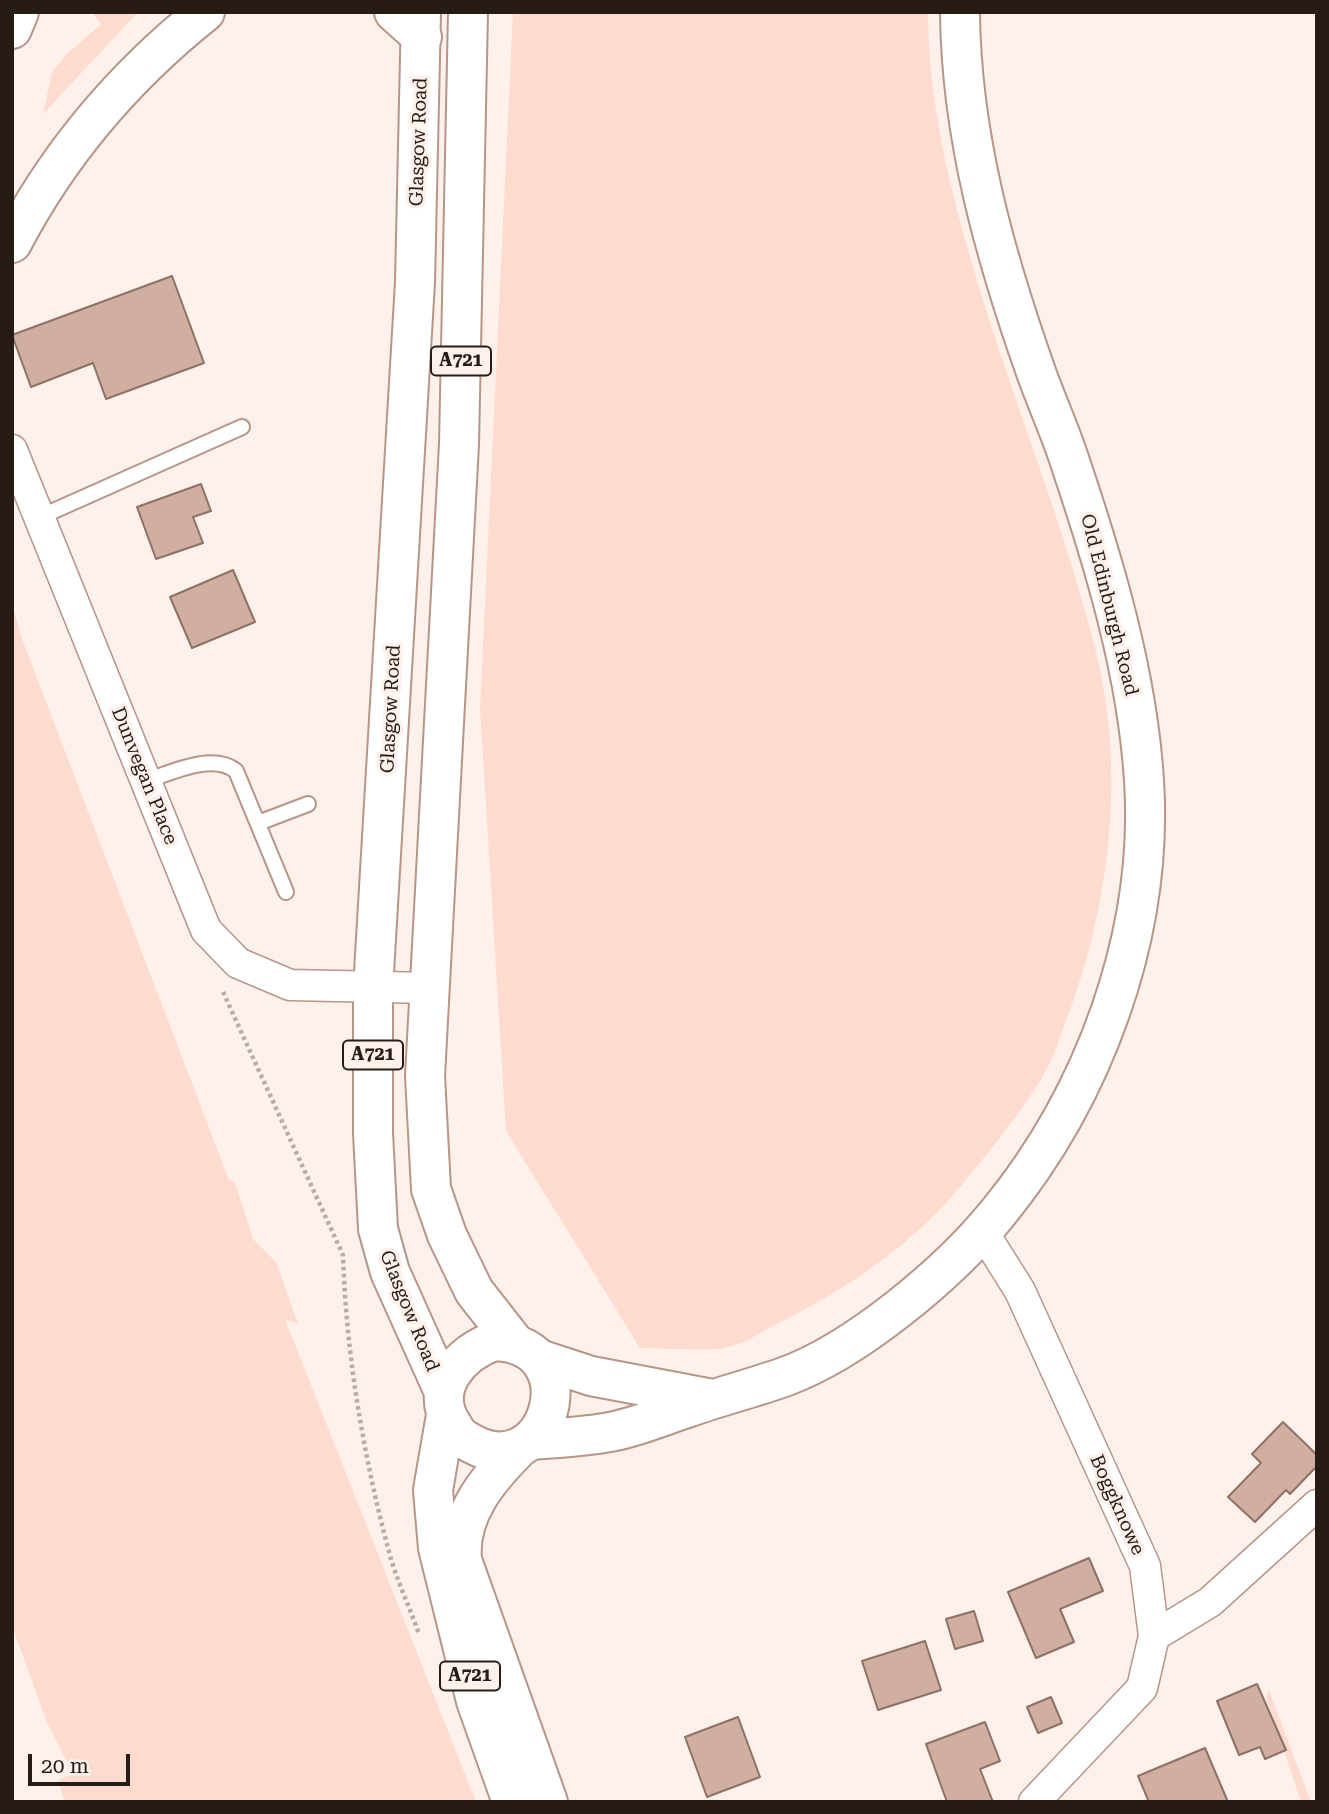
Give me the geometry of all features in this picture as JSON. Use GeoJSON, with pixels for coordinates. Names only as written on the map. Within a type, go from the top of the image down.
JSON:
{"type":"FeatureCollection","features":[{"type":"Feature","properties":{"kind":"main road"},"geometry":{"type":"LineString","coordinates":[[12,29],[19,12]]}},
{"type":"Feature","properties":{"kind":"main road"},"geometry":{"type":"LineString","coordinates":[[12,243],[28,212],[90,125],[170,40],[205,12]]}},
{"type":"Feature","properties":{"kind":"main road","name":"A721"},"geometry":{"type":"LineString","coordinates":[[468,12],[459,444],[425,1076],[432,1189],[447,1235],[474,1291],[526,1350]]}},
{"type":"Feature","properties":{"kind":"main road","name":"Old Edinburgh Road"},"geometry":{"type":"LineString","coordinates":[[524,1445],[607,1433],[788,1376],[842,1346],[900,1308],[983,1232],[1022,1183],[1060,1124],[1087,1071],[1113,1002],[1136,908],[1144,783],[1127,664],[1107,582],[1070,463],[1004,275],[980,187],[966,103],[960,12]]}},
{"type":"Feature","properties":{"kind":"main road","name":"Glasgow Road"},"geometry":{"type":"LineString","coordinates":[[412,20],[415,282],[373,989],[373,1133],[378,1229],[390,1272],[445,1404]]}},
{"type":"Feature","properties":{"kind":"main road"},"geometry":{"type":"LineString","coordinates":[[494,1341],[526,1350],[550,1379],[552,1395],[544,1420],[524,1445],[495,1453],[479,1448],[458,1436],[445,1404],[453,1368],[467,1355],[494,1341]]}},
{"type":"Feature","properties":{"kind":"main road","name":"Old Edinburgh Road"},"geometry":{"type":"LineString","coordinates":[[526,1350],[591,1376],[713,1399]]}},
{"type":"Feature","properties":{"kind":"main road","name":"A721"},"geometry":{"type":"LineString","coordinates":[[445,1404],[433,1490],[438,1548],[476,1701],[512,1802]]}},
{"type":"Feature","properties":{"kind":"main road","name":"A721"},"geometry":{"type":"LineString","coordinates":[[524,1445],[493,1475],[476,1499],[460,1539],[469,1588],[548,1802]]}},
{"type":"Feature","properties":{"kind":"street","name":"Dunvegan Place"},"geometry":{"type":"LineString","coordinates":[[12,450],[206,930],[237,963],[289,985],[373,989],[430,988]]}},
{"type":"Feature","properties":{"kind":"street","name":"Boggknowe"},"geometry":{"type":"LineString","coordinates":[[983,1232],[1020,1291],[1145,1566],[1154,1636],[1142,1688],[1034,1802]]}},
{"type":"Feature","properties":{"kind":"street"},"geometry":{"type":"LineString","coordinates":[[1154,1636],[1210,1602],[1317,1505]]}},
{"type":"Feature","properties":{"kind":"lane"},"geometry":{"type":"LineString","coordinates":[[40,517],[242,427]]}},
{"type":"Feature","properties":{"kind":"lane"},"geometry":{"type":"LineString","coordinates":[[146,781],[200,765],[230,766],[236,771],[286,892]]}},
{"type":"Feature","properties":{"kind":"lane"},"geometry":{"type":"LineString","coordinates":[[258,823],[308,804]]}},
{"type":"Feature","properties":{"kind":"path"},"geometry":{"type":"LineString","coordinates":[[237,963],[223,992],[343,1255],[344,1302],[354,1381],[388,1549],[421,1639]]}},
{"type":"Feature","properties":{"kind":"shaded area"},"geometry":{"type":"Polygon","coordinates":[[[92,12],[138,12],[43,114],[52,72],[65,56],[101,24],[92,12]]]}},
{"type":"Feature","properties":{"kind":"shaded area"},"geometry":{"type":"Polygon","coordinates":[[[513,12],[928,12],[932,85],[944,156],[962,227],[996,341],[1071,562],[1105,696],[1111,787],[1104,878],[1084,967],[1056,1050],[1041,1080],[960,1187],[897,1249],[825,1298],[746,1341],[720,1348],[640,1348],[506,1131],[480,709],[513,12]]]}},
{"type":"Feature","properties":{"kind":"shaded area"},"geometry":{"type":"Polygon","coordinates":[[[12,604],[22,639],[229,1180],[235,1182],[253,1239],[276,1262],[298,1324],[285,1319],[476,1802],[65,1802],[58,1782],[72,1772],[46,1720],[12,1626],[12,604]]]}},
{"type":"Feature","properties":{"kind":"shaded area"},"geometry":{"type":"Polygon","coordinates":[[[1269,1691],[1311,1802],[1301,1802],[1266,1696],[1269,1691]]]}},
{"type":"Feature","properties":{"kind":"building"},"geometry":{"type":"Polygon","coordinates":[[[172,276],[204,363],[106,399],[93,363],[31,387],[12,335],[172,276]]]}},
{"type":"Feature","properties":{"kind":"building"},"geometry":{"type":"Polygon","coordinates":[[[201,484],[211,511],[193,517],[203,543],[156,559],[137,507],[201,484]]]}},
{"type":"Feature","properties":{"kind":"building"},"geometry":{"type":"Polygon","coordinates":[[[233,570],[255,622],[192,648],[170,597],[233,570]]]}},
{"type":"Feature","properties":{"kind":"building"},"geometry":{"type":"Polygon","coordinates":[[[1283,1422],[1317,1455],[1317,1466],[1290,1494],[1286,1490],[1255,1522],[1228,1497],[1261,1463],[1252,1454],[1283,1422]]]}},
{"type":"Feature","properties":{"kind":"building"},"geometry":{"type":"Polygon","coordinates":[[[1089,1558],[1103,1591],[1060,1609],[1074,1642],[1036,1658],[1008,1592],[1089,1558]]]}},
{"type":"Feature","properties":{"kind":"building"},"geometry":{"type":"Polygon","coordinates":[[[974,1611],[983,1641],[955,1649],[946,1619],[974,1611]]]}},
{"type":"Feature","properties":{"kind":"building"},"geometry":{"type":"Polygon","coordinates":[[[925,1641],[941,1690],[878,1710],[862,1661],[925,1641]]]}},
{"type":"Feature","properties":{"kind":"building"},"geometry":{"type":"Polygon","coordinates":[[[1257,1684],[1286,1750],[1265,1759],[1260,1747],[1239,1755],[1217,1701],[1257,1684]]]}},
{"type":"Feature","properties":{"kind":"building"},"geometry":{"type":"Polygon","coordinates":[[[1051,1697],[1062,1723],[1038,1733],[1027,1707],[1051,1697]]]}},
{"type":"Feature","properties":{"kind":"building"},"geometry":{"type":"Polygon","coordinates":[[[738,1717],[760,1777],[707,1797],[685,1737],[738,1717]]]}},
{"type":"Feature","properties":{"kind":"building"},"geometry":{"type":"Polygon","coordinates":[[[985,1722],[1000,1761],[980,1769],[993,1802],[947,1802],[926,1744],[985,1722]]]}},
{"type":"Feature","properties":{"kind":"building"},"geometry":{"type":"Polygon","coordinates":[[[1205,1748],[1228,1802],[1149,1802],[1138,1776],[1205,1748]]]}}]}
